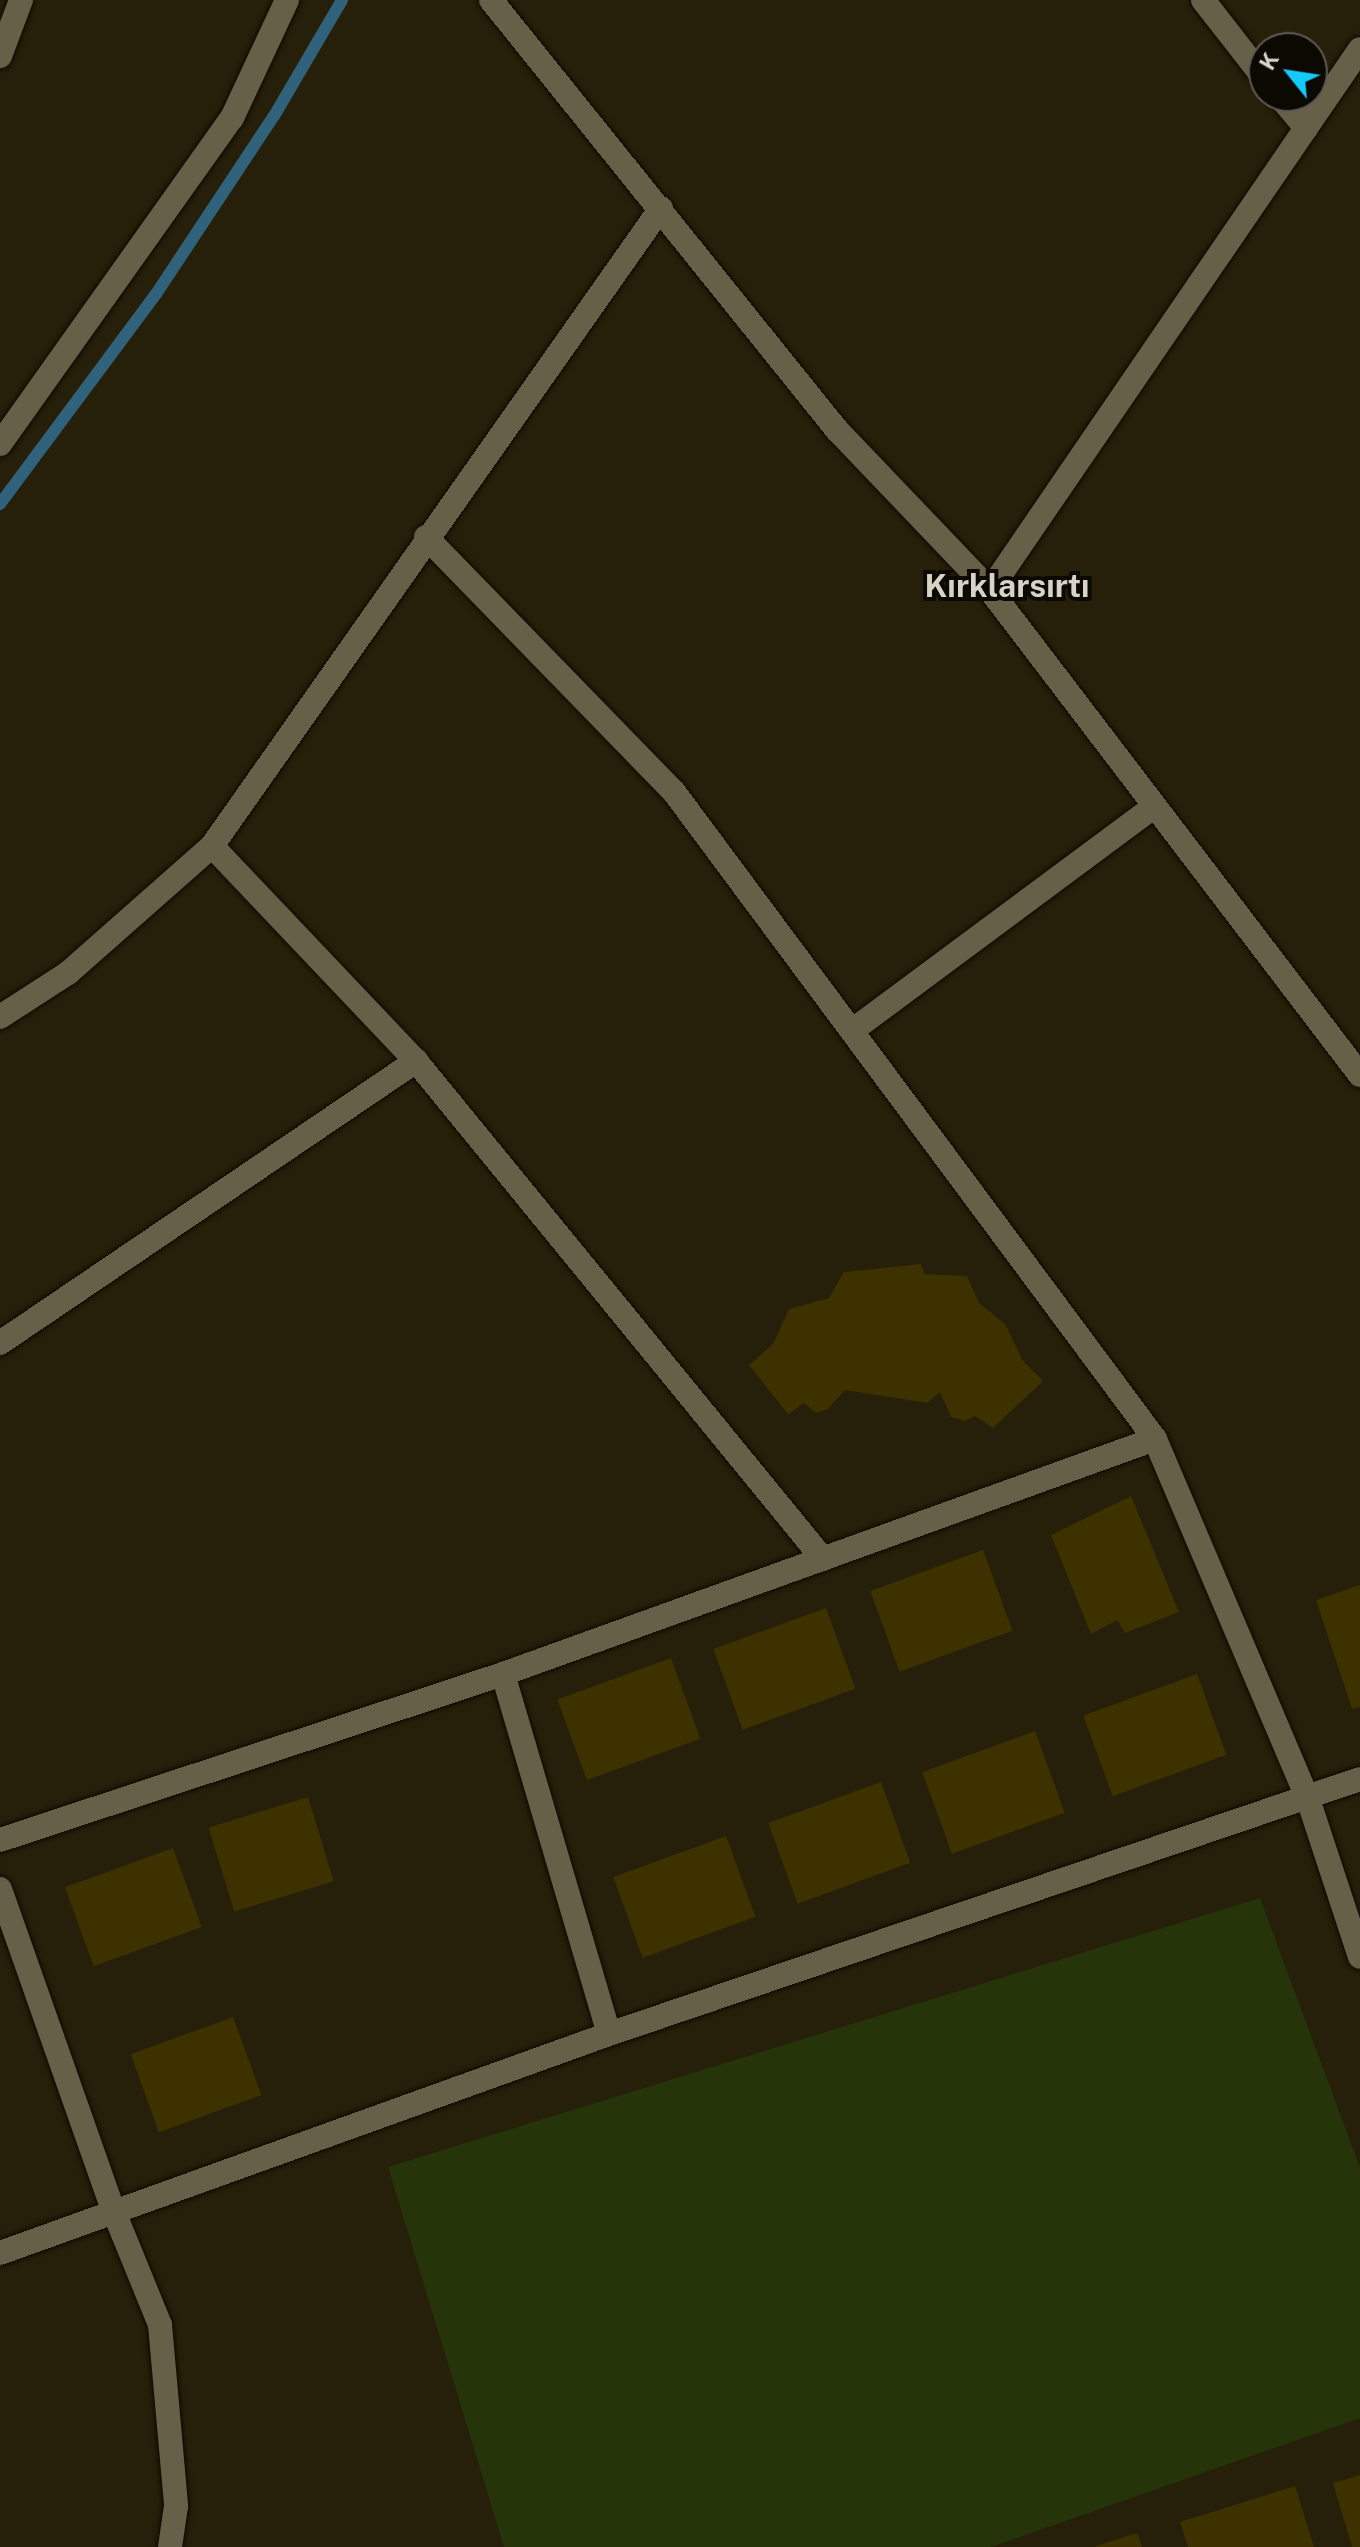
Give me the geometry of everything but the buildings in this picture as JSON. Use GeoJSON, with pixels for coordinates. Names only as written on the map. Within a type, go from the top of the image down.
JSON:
{"type":"FeatureCollection","features":[{"type":"Feature","properties":{"kind":"street"},"geometry":{"type":"LineString","coordinates":[[0,56],[21,0]]}},
{"type":"Feature","properties":{"kind":"street"},"geometry":{"type":"LineString","coordinates":[[0,444],[232,118],[287,0]]}},
{"type":"Feature","properties":{"kind":"street"},"geometry":{"type":"LineString","coordinates":[[491,0],[837,430],[990,590],[1152,808],[1360,1075]]}},
{"type":"Feature","properties":{"kind":"street"},"geometry":{"type":"LineString","coordinates":[[1203,0],[1248,58]]}},
{"type":"Feature","properties":{"kind":"street"},"geometry":{"type":"LineString","coordinates":[[990,590],[1360,49]]}},
{"type":"Feature","properties":{"kind":"street"},"geometry":{"type":"LineString","coordinates":[[1292,112],[1306,128]]}},
{"type":"Feature","properties":{"kind":"street"},"geometry":{"type":"LineString","coordinates":[[0,1015],[68,973],[212,846],[426,537],[661,208]]}},
{"type":"Feature","properties":{"kind":"street"},"geometry":{"type":"LineString","coordinates":[[426,537],[674,792],[1155,1439],[1308,1799],[1360,1957]]}},
{"type":"Feature","properties":{"kind":"street"},"geometry":{"type":"LineString","coordinates":[[853,1030],[1152,808]]}},
{"type":"Feature","properties":{"kind":"street"},"geometry":{"type":"LineString","coordinates":[[212,846],[416,1061],[823,1559]]}},
{"type":"Feature","properties":{"kind":"street"},"geometry":{"type":"LineString","coordinates":[[0,1343],[416,1061]]}},
{"type":"Feature","properties":{"kind":"street"},"geometry":{"type":"LineString","coordinates":[[0,1840],[503,1674],[1155,1439]]}},
{"type":"Feature","properties":{"kind":"street"},"geometry":{"type":"LineString","coordinates":[[503,1674],[609,2034]]}},
{"type":"Feature","properties":{"kind":"street"},"geometry":{"type":"LineString","coordinates":[[0,2253],[609,2034],[1360,1779]]}},
{"type":"Feature","properties":{"kind":"street"},"geometry":{"type":"LineString","coordinates":[[0,1889],[114,2212],[160,2325],[176,2506],[170,2547]]}},
{"type":"Feature","properties":{"kind":"green space"},"geometry":{"type":"Polygon","coordinates":[[[1260,1898],[1360,2168],[1360,2418],[991,2547],[504,2547],[388,2167],[1260,1898]]]}},
{"type":"Feature","properties":{"kind":"waterway"},"geometry":{"type":"LineString","coordinates":[[0,504],[156,294],[274,116],[342,0]]}},
{"type":"Feature","properties":{"kind":"district","name":"Kırklarsırtı"},"geometry":{"type":"Point","coordinates":[1007,586]}}]}
